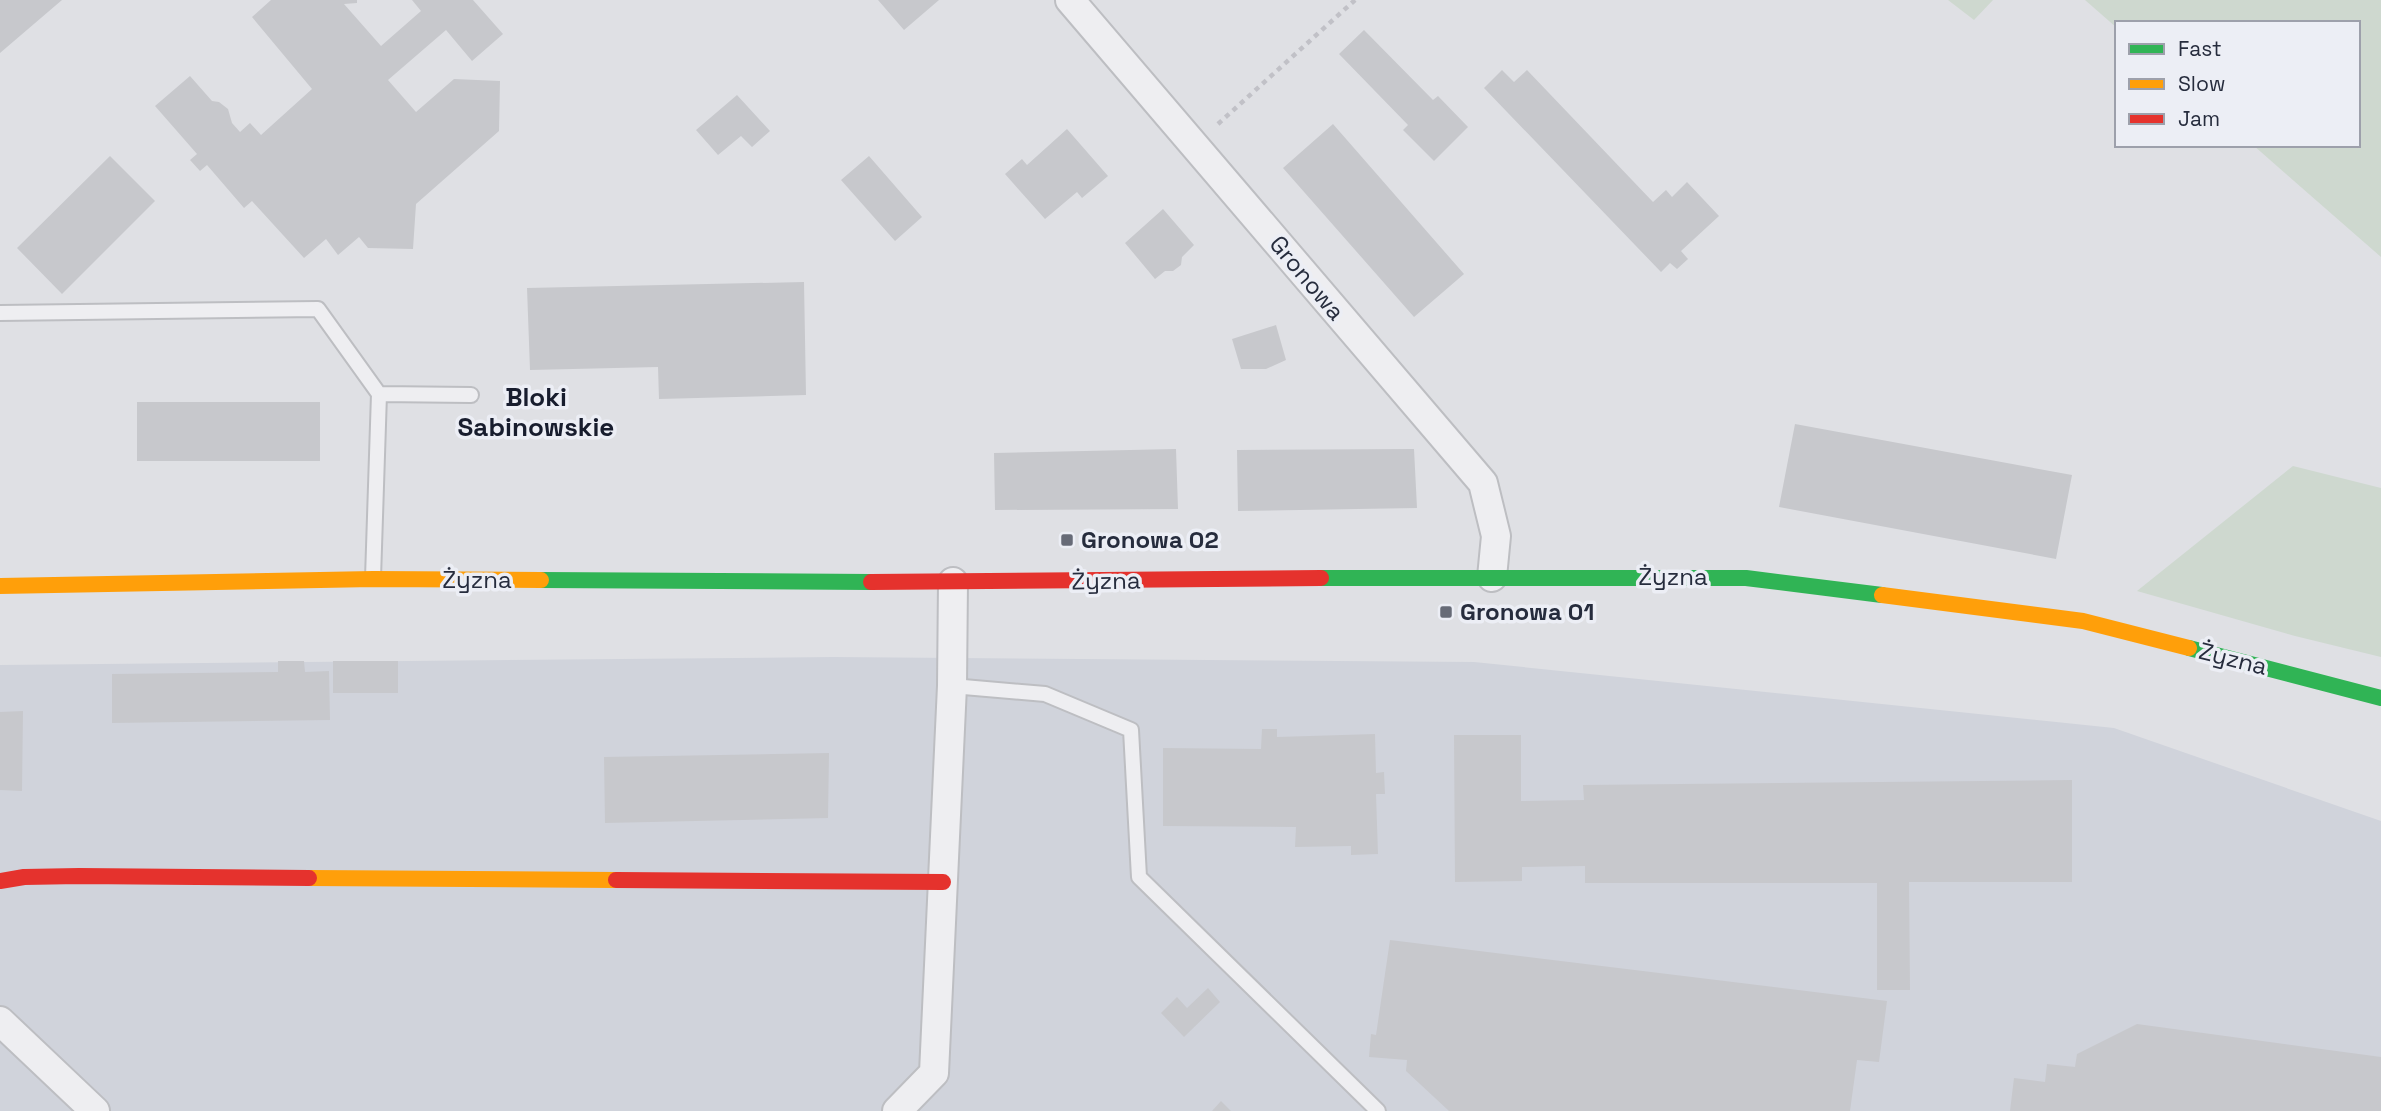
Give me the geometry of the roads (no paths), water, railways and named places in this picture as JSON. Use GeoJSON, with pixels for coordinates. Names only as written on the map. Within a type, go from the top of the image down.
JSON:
{"type":"FeatureCollection","features":[{"type":"Feature","properties":{"kind":"street","name":"Gronowa"},"geometry":{"type":"LineString","coordinates":[[1070,0],[1483,483],[1496,536],[1492,576]]}},
{"type":"Feature","properties":{"kind":"street","name":"Żyzna"},"geometry":{"type":"LineString","coordinates":[[0,586],[373,579],[953,582],[1492,576],[1746,578],[2083,621],[2381,698]]}},
{"type":"Feature","properties":{"kind":"street"},"geometry":{"type":"LineString","coordinates":[[897,1111],[934,1073],[952,686],[953,582]]}},
{"type":"Feature","properties":{"kind":"street"},"geometry":{"type":"LineString","coordinates":[[0,881],[24,877],[79,876],[943,882]]}},
{"type":"Feature","properties":{"kind":"street"},"geometry":{"type":"LineString","coordinates":[[0,1021],[95,1111]]}},
{"type":"Feature","properties":{"kind":"lane"},"geometry":{"type":"LineString","coordinates":[[0,313],[318,309],[379,394],[373,579]]}},
{"type":"Feature","properties":{"kind":"lane"},"geometry":{"type":"LineString","coordinates":[[379,394],[471,395]]}},
{"type":"Feature","properties":{"kind":"lane"},"geometry":{"type":"LineString","coordinates":[[952,686],[1045,694],[1131,730],[1139,877],[1378,1111]]}},
{"type":"Feature","properties":{"kind":"place","name":"Gronowa 02"},"geometry":{"type":"Point","coordinates":[1067,540]}},
{"type":"Feature","properties":{"kind":"place","name":"Gronowa 01"},"geometry":{"type":"Point","coordinates":[1446,612]}},
{"type":"Feature","properties":{"kind":"district","name":"Bloki Sabinowskie"},"geometry":{"type":"Point","coordinates":[536,412]}}]}
